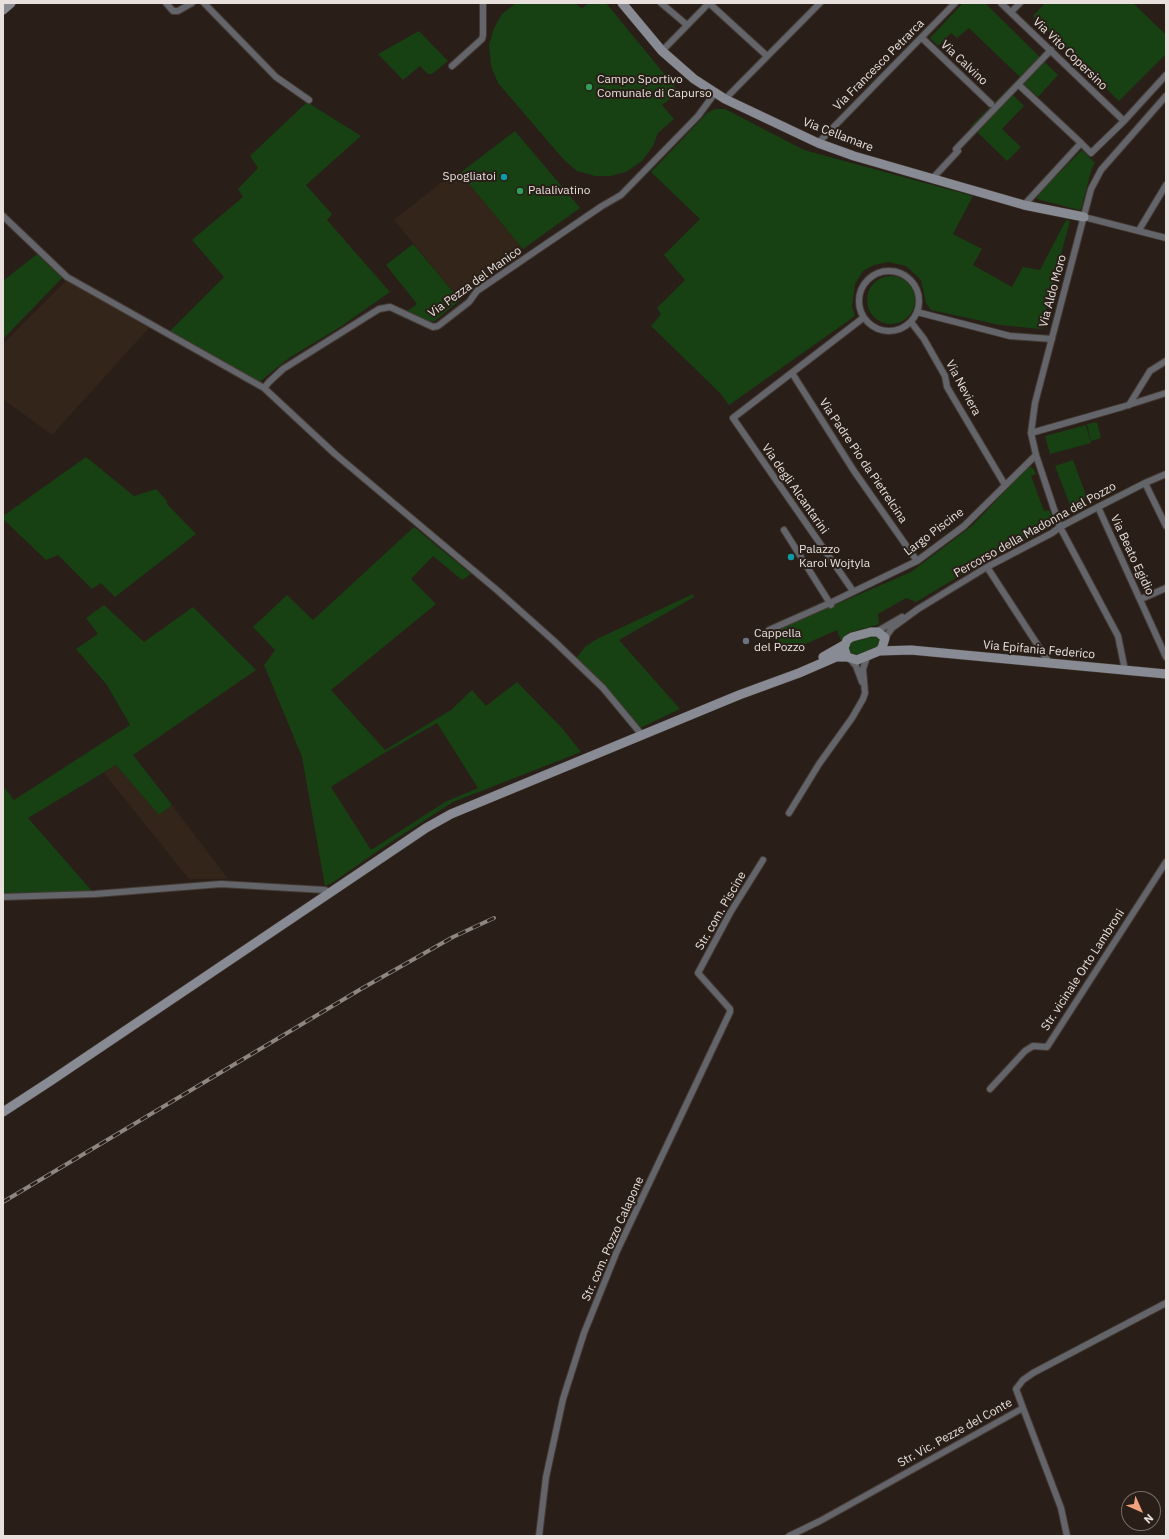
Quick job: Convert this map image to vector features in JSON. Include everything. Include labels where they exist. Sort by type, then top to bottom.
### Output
[{"type":"main road","points":[[3,10],[11,3]]},
{"type":"main road","name":"Via Cellamare","points":[[622,3],[662,51],[694,79],[725,99],[818,143],[854,156],[1024,205],[1084,217]]},
{"type":"main road","points":[[786,677],[844,645],[847,640],[852,637],[876,632]]},
{"type":"main road","name":"Via Epifania Federico","points":[[876,632],[881,634],[894,646],[911,650],[1166,674]]},
{"type":"main road","points":[[3,1112],[62,1074],[426,828],[451,814],[836,657],[856,660],[867,657],[882,648],[885,639]]},
{"type":"main road","points":[[844,645],[845,653],[849,658]]},
{"type":"main road","name":"Via Epifania Federico","points":[[879,651],[911,650]]},
{"type":"street","points":[[166,3],[173,11],[178,11],[192,3]]},
{"type":"street","points":[[204,3],[276,77],[309,100]]},
{"type":"street","points":[[452,66],[482,39],[483,3]]},
{"type":"street","points":[[662,3],[687,25]]},
{"type":"street","points":[[662,51],[709,3],[767,56]]},
{"type":"street","points":[[725,99],[820,3]]},
{"type":"street","name":"Via Francesco Petrarca","points":[[818,143],[955,3]]},
{"type":"street","name":"Via Vito Copersino","points":[[1001,3],[1124,121]]},
{"type":"street","points":[[1011,12],[1020,3]]},
{"type":"street","name":"Via Calvino","points":[[922,38],[991,104]]},
{"type":"street","points":[[932,179],[958,151],[956,149],[1051,50]]},
{"type":"street","points":[[1020,86],[1091,153],[1124,121],[1166,75]]},
{"type":"street","name":"Via Pezza del Manico","points":[[264,388],[283,369],[379,309],[390,307],[433,327],[438,326],[469,302],[477,291],[602,206],[622,195],[698,116],[715,93]]},
{"type":"street","name":"Via Aldo Moro","points":[[1125,670],[1118,636],[1055,515],[1036,455],[1031,433],[1035,403],[1091,189],[1102,170],[1166,96]]},
{"type":"street","points":[[1024,205],[1081,143]]},
{"type":"street","points":[[1139,230],[1166,185]]},
{"type":"street","points":[[3,216],[67,277],[264,388],[335,454],[498,591],[554,641],[602,688],[642,735]]},
{"type":"street","points":[[1084,217],[1166,238]]},
{"type":"street","points":[[886,270],[896,271],[905,275],[913,282],[918,291],[919,302],[917,312],[911,322],[904,328],[886,332],[873,327],[863,318],[859,308],[858,298],[861,288],[867,279],[876,273],[886,270]]},
{"type":"street","points":[[917,312],[1010,336],[1052,339]]},
{"type":"street","points":[[792,373],[863,318]]},
{"type":"street","name":"Via Neviera","points":[[911,322],[924,339],[942,370],[947,387],[1005,485]]},
{"type":"street","points":[[1129,405],[1150,371],[1166,361]]},
{"type":"street","name":"Via degli Alcantarini","points":[[792,373],[733,418],[853,591]]},
{"type":"street","name":"Via Padre Pio da Pietrelcina","points":[[792,373],[854,471],[917,561]]},
{"type":"street","points":[[1031,433],[1166,393]]},
{"type":"street","name":"Largo Piscine","points":[[769,630],[831,604],[853,591],[887,577],[917,561],[964,526],[1036,455]]},
{"type":"street","name":"Percorso della Madonna del Pozzo","points":[[918,609],[987,567],[1052,533],[1060,527],[1144,483],[1166,474]]},
{"type":"street","points":[[1144,483],[1166,526]]},
{"type":"street","name":"Via Beato Egidio","points":[[1098,507],[1166,657]]},
{"type":"street","points":[[784,530],[831,604]]},
{"type":"street","points":[[987,567],[1050,664]]},
{"type":"street","points":[[1141,599],[1166,588]]},
{"type":"street","points":[[876,632],[918,609]]},
{"type":"street","points":[[885,639],[892,628],[918,609]]},
{"type":"street","points":[[789,812],[811,776],[852,718],[863,699],[863,669],[867,657]]},
{"type":"street","points":[[849,658],[856,666],[863,684]]},
{"type":"street","name":"Str. com. Piscine","points":[[698,973],[730,914],[763,860]]},
{"type":"street","name":"Str. vicinale Orto Lambroni","points":[[990,1089],[1025,1051],[1033,1046],[1047,1047],[1166,862]]},
{"type":"street","points":[[3,897],[96,894],[221,884],[311,888],[331,892]]},
{"type":"street","name":"Str. com. Pozzo Calapone","points":[[539,1536],[546,1477],[563,1399],[584,1332],[617,1251],[730,1012],[730,1009],[698,973]]},
{"type":"street","name":"Str. Vic. Pezze del Conte","points":[[789,1536],[820,1521],[1024,1408],[1016,1389],[1023,1380],[1033,1373],[1166,1303]]},
{"type":"street","points":[[1024,1408],[1061,1508],[1067,1536]]},
{"type":"shaded area","points":[[460,173],[523,249],[457,296],[394,220],[448,177]]},
{"type":"shaded area","points":[[67,280],[149,328],[52,435],[3,399],[3,344]]},
{"type":"shaded area","points":[[116,765],[159,815],[172,805],[228,879],[189,879],[104,773]]},
{"type":"green space","name":"Campo Sportivo Comunale di Capurso","points":[[516,3],[574,3],[582,8],[589,3],[606,3],[679,92],[662,105],[674,119],[658,133],[653,146],[642,161],[626,172],[610,176],[595,176],[577,171],[564,160],[498,83],[491,66],[489,45],[494,28],[502,14]]},
{"type":"green space","points":[[963,3],[985,3],[1058,75],[1038,97],[1023,83],[1012,94],[1024,106],[1002,129],[1021,147],[1007,161],[971,126],[1020,77],[969,28],[957,38],[951,33],[938,46],[930,38]]},
{"type":"green space","points":[[1045,3],[1133,3],[1166,35],[1166,54],[1119,101],[1033,16]]},
{"type":"green space","points":[[419,31],[448,61],[432,74],[428,74],[420,66],[403,80],[378,54]]},
{"type":"green space","points":[[307,102],[361,136],[306,185],[332,214],[327,220],[390,292],[340,327],[289,358],[258,383],[169,332],[224,277],[192,240],[243,197],[238,189],[258,168],[250,156]]},
{"type":"green space","points":[[715,109],[725,109],[804,150],[973,196],[953,234],[982,249],[973,265],[1012,287],[1023,267],[1040,270],[1066,220],[1070,221],[1041,329],[1000,325],[931,310],[926,303],[921,280],[906,266],[889,262],[874,265],[863,271],[855,284],[852,307],[855,316],[729,405],[720,393],[651,326],[661,314],[657,308],[685,280],[664,255],[700,219],[651,172],[707,113]]},
{"type":"green space","name":"Palalivatino","points":[[515,131],[580,208],[523,249],[460,173]]},
{"type":"green space","points":[[1082,150],[1095,163],[1092,168],[1081,209],[1079,210],[1037,199],[1039,193]]},
{"type":"green space","points":[[413,244],[460,300],[435,321],[426,322],[406,312],[417,304],[386,265]]},
{"type":"green space","points":[[37,254],[62,278],[3,339],[3,281]]},
{"type":"green space","points":[[891,276],[900,278],[908,283],[913,291],[915,300],[913,309],[908,317],[900,322],[891,324],[882,322],[874,317],[869,309],[867,300],[869,291],[874,283],[882,278]]},
{"type":"green space","points":[[1097,422],[1101,438],[1091,441],[1087,424]]},
{"type":"green space","points":[[1086,425],[1091,443],[1050,454],[1045,436]]},
{"type":"green space","points":[[86,457],[134,496],[156,489],[167,501],[166,503],[196,534],[115,597],[101,583],[92,589],[58,555],[46,560],[3,519],[3,516]]},
{"type":"green space","points":[[1073,460],[1087,498],[1070,505],[1055,466]]},
{"type":"green space","points":[[1028,467],[1034,469],[1036,474],[1031,476],[1044,511],[1049,510],[1053,520],[1050,528],[986,560],[916,602],[906,598],[878,614],[879,624],[851,632],[841,641],[837,630],[787,652],[772,632],[911,572],[973,525]]},
{"type":"green space","points":[[414,527],[471,574],[462,580],[433,556],[411,579],[436,604],[331,690],[385,750],[451,710],[472,690],[486,706],[517,682],[561,727],[581,752],[453,802],[385,846],[332,883],[325,886],[302,757],[264,665],[275,650],[253,627],[287,595],[313,620]],"holes":[[[437,723],[478,788],[445,802],[371,850],[331,787],[381,755]]]},
{"type":"green space","points":[[693,594],[694,597],[619,640],[680,709],[638,729],[575,659],[586,646],[599,638]]},
{"type":"green space","points":[[104,605],[144,642],[193,607],[256,670],[133,755],[172,805],[159,815],[116,765],[28,818],[92,891],[3,893],[3,786],[14,800],[130,725],[107,685],[76,649],[98,634],[86,618]]},
{"type":"green space","points":[[875,636],[881,640],[879,647],[855,657],[850,655],[847,646],[852,641]]},
{"type":"railway","points":[[3,1202],[361,989],[453,937],[494,918]]},
{"type":"place","name":"Campo Sportivo Comunale di Capurso","points":[[589,87]]},
{"type":"place","name":"Spogliatoi","points":[[504,177]]},
{"type":"place","name":"Palalivatino","points":[[520,191]]},
{"type":"place","name":"Palazzo Karol Wojtyla","points":[[791,557]]},
{"type":"place","name":"Cappella del Pozzo","points":[[746,641]]}]
